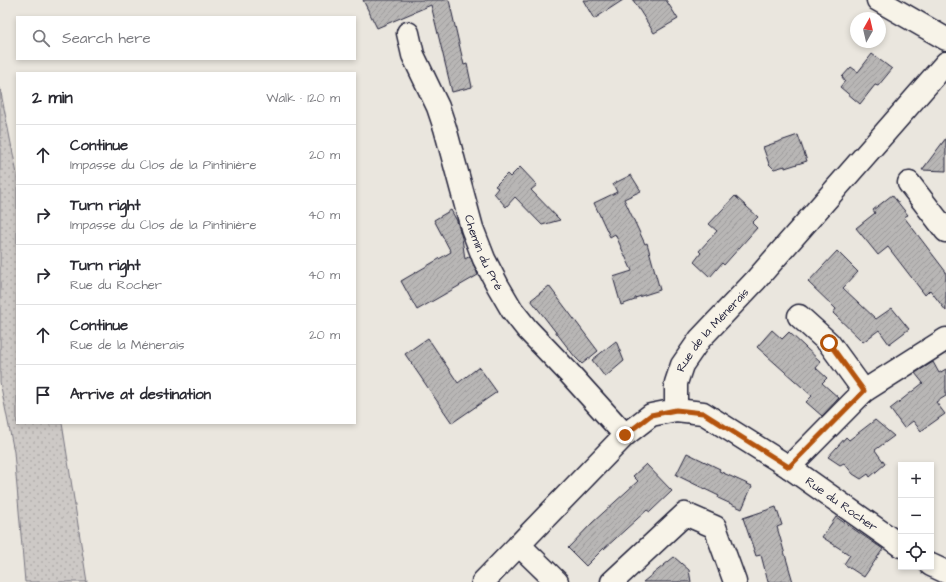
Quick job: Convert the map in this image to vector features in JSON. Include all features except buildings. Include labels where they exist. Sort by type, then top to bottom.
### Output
[{"type":"street","points":[[878,0],[946,39]]},
{"type":"street","name":"Chemin du Pré","points":[[408,33],[413,56],[438,107],[445,128],[472,228],[484,259],[498,286],[512,310],[527,329],[625,435]]},
{"type":"street","name":"Rue de la Ménerais","points":[[676,410],[676,383],[682,365],[700,338],[755,281],[946,63]]},
{"type":"street","points":[[909,183],[946,231]]},
{"type":"street","points":[[799,316],[829,343],[864,391]]},
{"type":"street","points":[[789,467],[864,391],[946,339]]},
{"type":"street","points":[[483,582],[625,435],[651,415],[676,410]]},
{"type":"street","name":"Rue du Rocher","points":[[676,410],[703,413],[789,467],[898,544]]},
{"type":"street","points":[[612,582],[686,514],[715,527],[735,582]]},
{"type":"street","points":[[519,545],[557,582]]},
{"type":"street","points":[[934,566],[946,572]]},
{"type":"shaded area","points":[[0,88],[16,169],[16,424],[62,424],[87,582],[25,582],[14,452],[0,382]]},
{"type":"route","points":[[625,435],[651,415],[676,410],[703,413],[789,467],[864,391],[829,343]]}]
